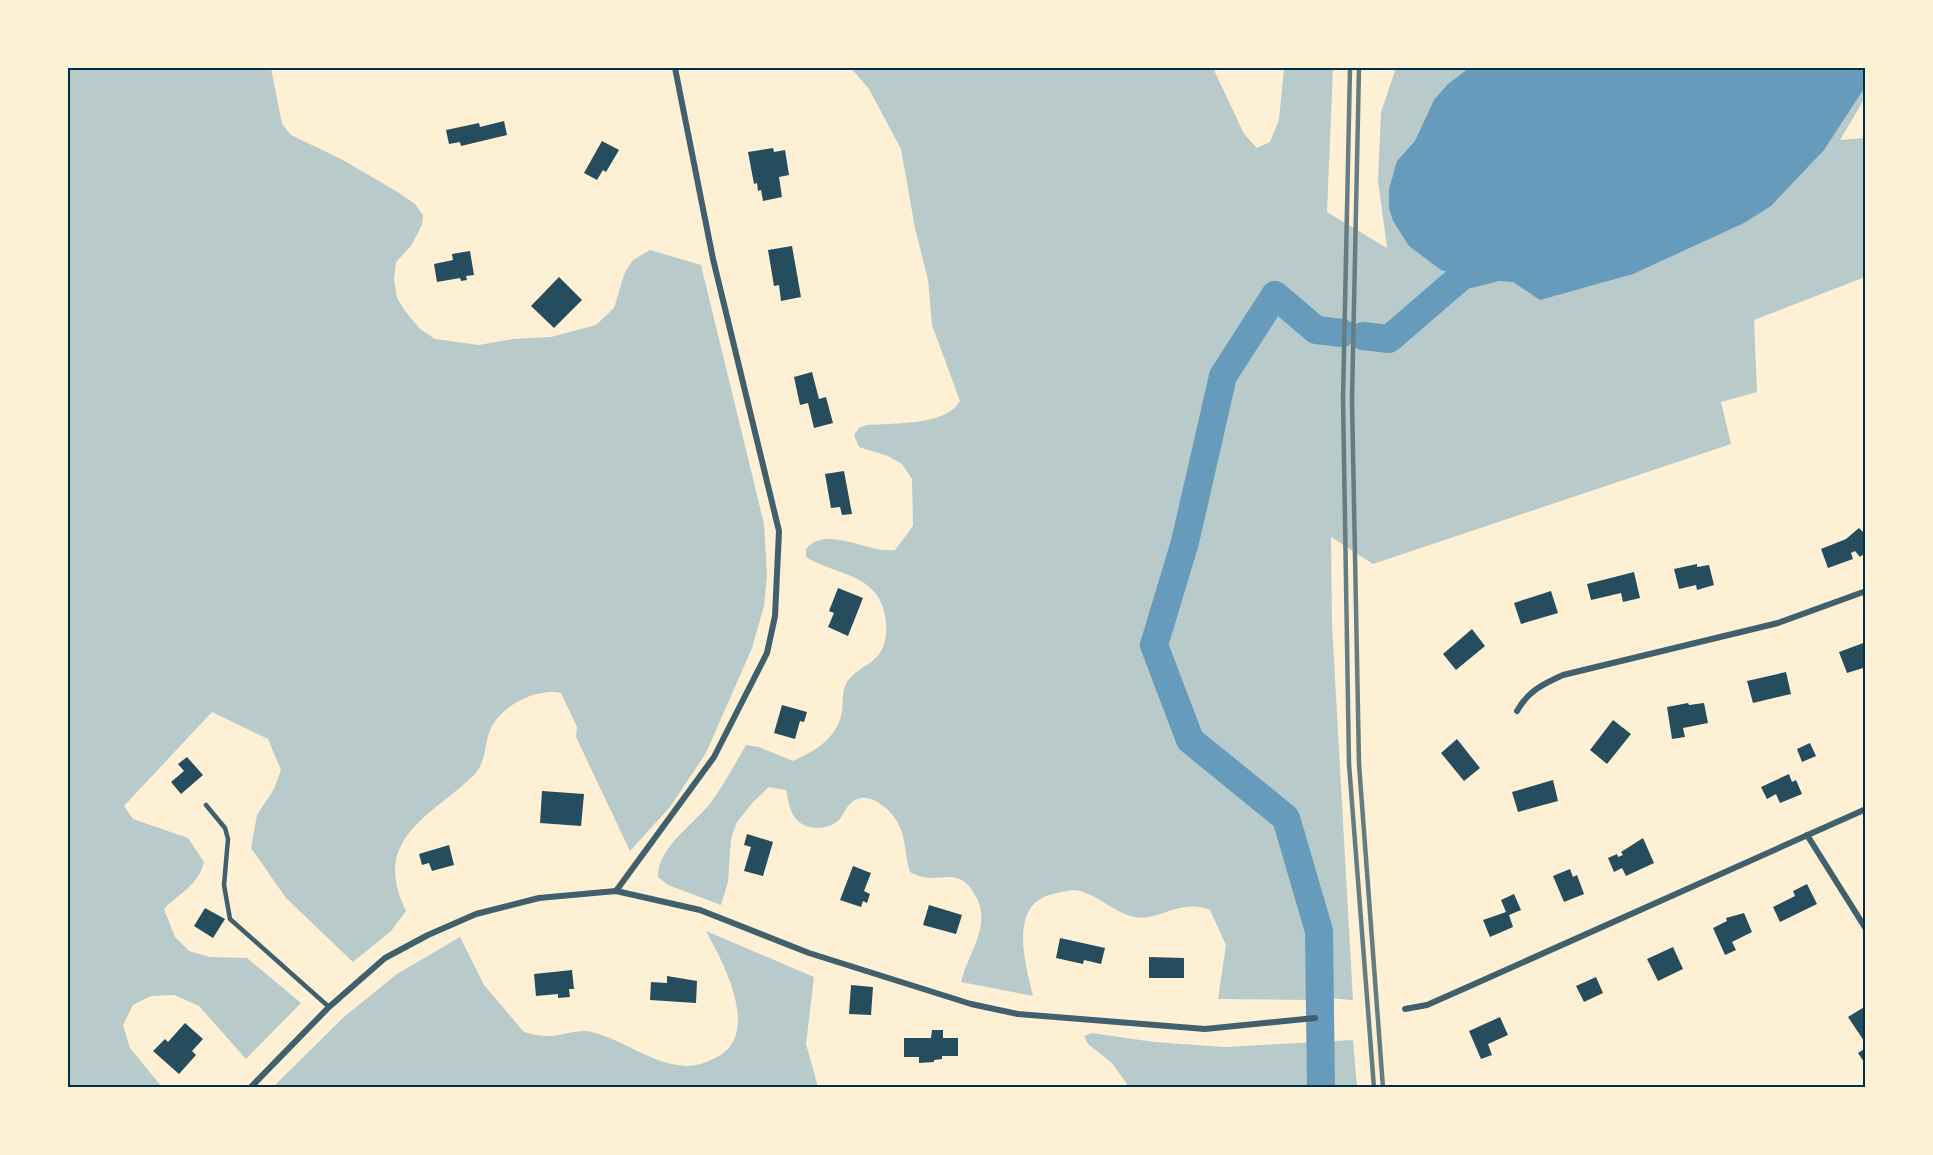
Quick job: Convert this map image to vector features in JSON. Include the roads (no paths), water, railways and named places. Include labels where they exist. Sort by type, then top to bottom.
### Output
[{"type":"street","points":[[616,891],[714,757],[767,653],[775,616],[779,531],[713,259],[675,68]]},
{"type":"street","points":[[1517,711],[1525,697],[1563,675],[1778,623],[1866,591]]},
{"type":"street","points":[[1406,1009],[1427,1005],[1866,809]]},
{"type":"street","points":[[1807,835],[1866,928]]},
{"type":"street","points":[[250,1088],[329,1006],[385,958],[428,935],[476,914],[539,898],[616,891],[700,910],[808,953],[971,1004],[1018,1014],[1205,1029],[1315,1018]]},
{"type":"lane","points":[[206,805],[225,828],[228,839],[224,885],[230,919],[329,1006]]},
{"type":"water","points":[[1469,68],[1865,68],[1865,87],[1824,150],[1771,206],[1744,223],[1633,274],[1540,300],[1513,282],[1473,279],[1441,270],[1409,246],[1393,221],[1389,208],[1389,189],[1397,161],[1415,141],[1434,100],[1448,84]]},
{"type":"waterway","points":[[1363,336],[1389,339],[1462,276],[1498,267]]},
{"type":"waterway","points":[[1321,1088],[1319,931],[1286,818],[1190,740],[1154,645],[1185,542],[1223,376],[1275,295],[1316,330],[1342,333]]},
{"type":"railway","points":[[1350,68],[1343,399],[1349,764],[1374,1088]]},
{"type":"railway","points":[[1359,68],[1352,399],[1359,764],[1383,1088]]}]
